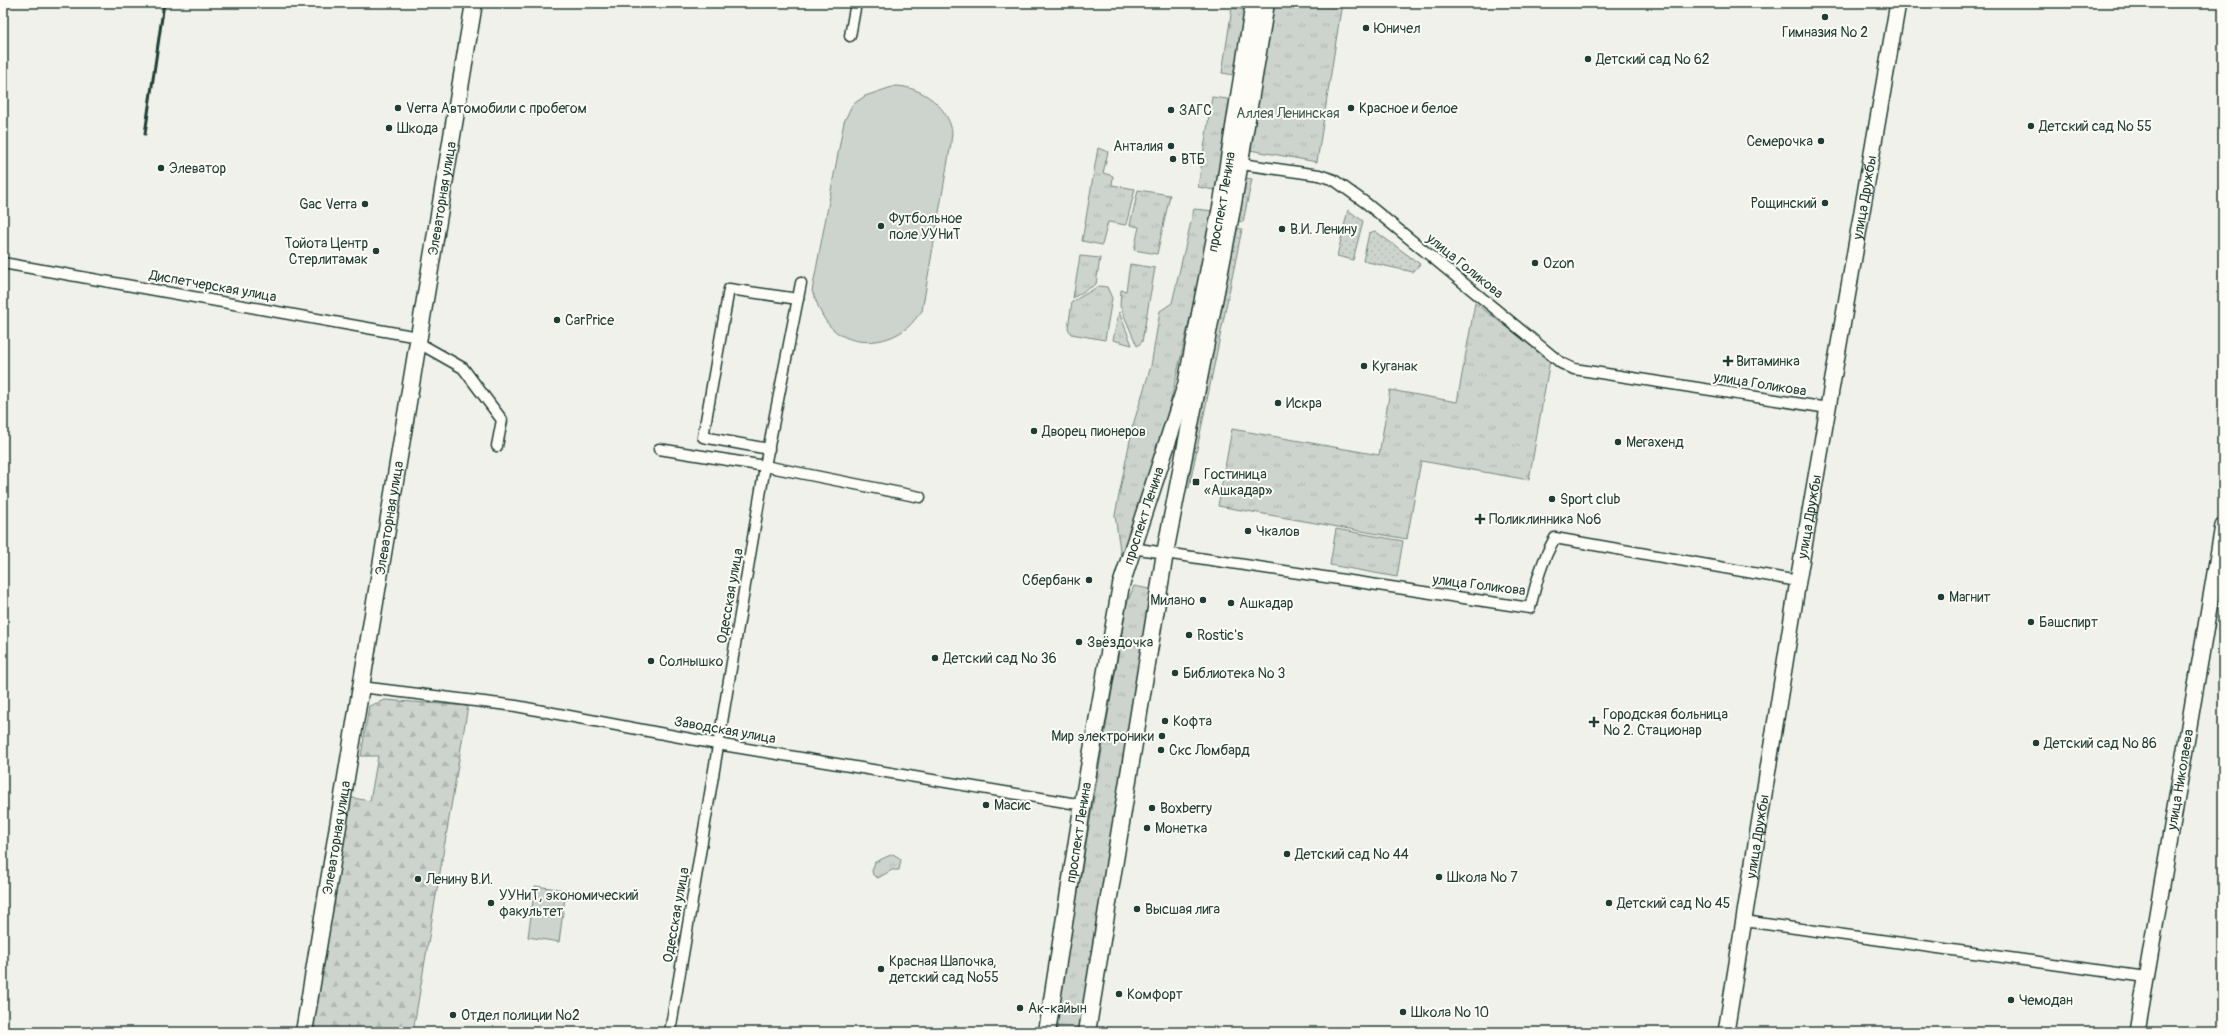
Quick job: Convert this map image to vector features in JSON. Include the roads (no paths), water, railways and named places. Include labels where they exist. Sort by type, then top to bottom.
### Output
[{"type":"main road","name":"Элеваторная улица","points":[[304,1032],[474,3]]},
{"type":"main road","name":"проспект Ленина","points":[[1087,1032],[1165,553],[1234,163],[1254,3]]},
{"type":"main road","name":"проспект Ленина","points":[[1047,1032],[1083,805],[1120,591],[1132,548],[1186,385],[1234,163],[1266,3]]},
{"type":"main road","name":"улица Дружбы","points":[[1726,1032],[1798,581],[1898,3]]},
{"type":"main road","name":"улица Николаева","points":[[2137,1032],[2223,526]]},
{"type":"street","points":[[850,36],[856,3]]},
{"type":"street","name":"улица Голикова","points":[[1234,163],[1319,175],[1334,180],[1366,203],[1561,363],[1574,370],[1828,408]]},
{"type":"street","name":"Диспетчерская улица","points":[[3,263],[418,339]]},
{"type":"street","name":"Одесская улица","points":[[670,1032],[701,856],[717,744],[748,578],[765,466],[801,283]]},
{"type":"street","points":[[769,449],[703,437],[729,289],[798,299]]},
{"type":"street","points":[[418,339],[463,368],[502,420],[497,446]]},
{"type":"street","points":[[659,449],[765,466],[920,497]]},
{"type":"street","name":"улица Голикова","points":[[1132,548],[1530,608],[1538,574],[1545,554],[1555,538],[1798,581]]},
{"type":"street","name":"Заводская улица","points":[[360,687],[522,707],[717,744],[1083,805]]},
{"type":"street","points":[[1744,921],[2146,977]]},
{"type":"railway","points":[[145,134],[164,3]]},
{"type":"place","name":"Гимназия № 2","points":[[1825,17]]},
{"type":"place","name":"Юничел","points":[[1366,28]]},
{"type":"place","name":"Детский сад № 62","points":[[1588,59]]},
{"type":"place","name":"Verra Автомобили с пробегом","points":[[398,108]]},
{"type":"place","name":"Красное и белое","points":[[1351,108]]},
{"type":"place","name":"ЗАГС","points":[[1171,110]]},
{"type":"place","name":"Детский сад № 55","points":[[2031,126]]},
{"type":"place","name":"Шкода","points":[[389,128]]},
{"type":"place","name":"Семерочка","points":[[1821,141]]},
{"type":"place","name":"Анталия","points":[[1171,146]]},
{"type":"place","name":"ВТБ","points":[[1173,159]]},
{"type":"place","name":"Элеватор","points":[[161,168]]},
{"type":"place","name":"Рощинский","points":[[1825,203]]},
{"type":"place","name":"Gac Verra","points":[[365,204]]},
{"type":"place","name":"Футбольное поле УУНиТ","points":[[881,226]]},
{"type":"place","name":"В.И. Ленину","points":[[1282,229]]},
{"type":"place","name":"Тойота Центр Стерлитамак","points":[[376,251]]},
{"type":"place","name":"Ozon","points":[[1535,263]]},
{"type":"place","name":"CarPrice","points":[[557,320]]},
{"type":"place","name":"Витаминка","points":[[1728,361]]},
{"type":"place","name":"Куганак","points":[[1364,366]]},
{"type":"place","name":"Искра","points":[[1278,403]]},
{"type":"place","name":"Дворец пионеров","points":[[1034,431]]},
{"type":"place","name":"Мегахенд","points":[[1618,442]]},
{"type":"place","name":"Гостиница «Ашкадар»","points":[[1196,482]]},
{"type":"place","name":"Sport club","points":[[1552,499]]},
{"type":"place","name":"Поликлинника №6","points":[[1480,519]]},
{"type":"place","name":"Чкалов","points":[[1248,531]]},
{"type":"place","name":"Сбербанк","points":[[1089,580]]},
{"type":"place","name":"Магнит","points":[[1941,597]]},
{"type":"place","name":"Милано","points":[[1203,600]]},
{"type":"place","name":"Ашкадар","points":[[1231,603]]},
{"type":"place","name":"Башспирт","points":[[2031,622]]},
{"type":"place","name":"Rostic's","points":[[1189,635]]},
{"type":"place","name":"Звёздочка","points":[[1079,642]]},
{"type":"place","name":"Детский сад № 36","points":[[935,658]]},
{"type":"place","name":"Солнышко","points":[[651,661]]},
{"type":"place","name":"Библиотека № 3","points":[[1175,673]]},
{"type":"place","name":"Кофта","points":[[1165,721]]},
{"type":"place","name":"Городская больница № 2. Стационар","points":[[1594,722]]},
{"type":"place","name":"Мир электроники","points":[[1162,736]]},
{"type":"place","name":"Детский сад № 86","points":[[2036,743]]},
{"type":"place","name":"Скс Ломбард","points":[[1161,750]]},
{"type":"place","name":"Масис","points":[[986,805]]},
{"type":"place","name":"Boxberry","points":[[1152,808]]},
{"type":"place","name":"Монетка","points":[[1147,828]]},
{"type":"place","name":"Детский сад № 44","points":[[1287,854]]},
{"type":"place","name":"Школа № 7","points":[[1439,877]]},
{"type":"place","name":"Ленину В.И.","points":[[418,879]]},
{"type":"place","name":"УУНиТ, экономический факультет","points":[[491,903]]},
{"type":"place","name":"Детский сад № 45","points":[[1609,903]]},
{"type":"place","name":"Высшая лига","points":[[1137,909]]},
{"type":"place","name":"Красная Шапочка, детский сад №55","points":[[881,969]]},
{"type":"place","name":"Комфорт","points":[[1119,994]]},
{"type":"place","name":"Чемодан","points":[[2011,1000]]},
{"type":"place","name":"Ак-кайын","points":[[1020,1008]]},
{"type":"place","name":"Школа № 10","points":[[1403,1012]]},
{"type":"place","name":"Отдел полиции №2","points":[[453,1015]]},
{"type":"park label","name":"Аллея Ленинская","points":[[1288,113]]}]
